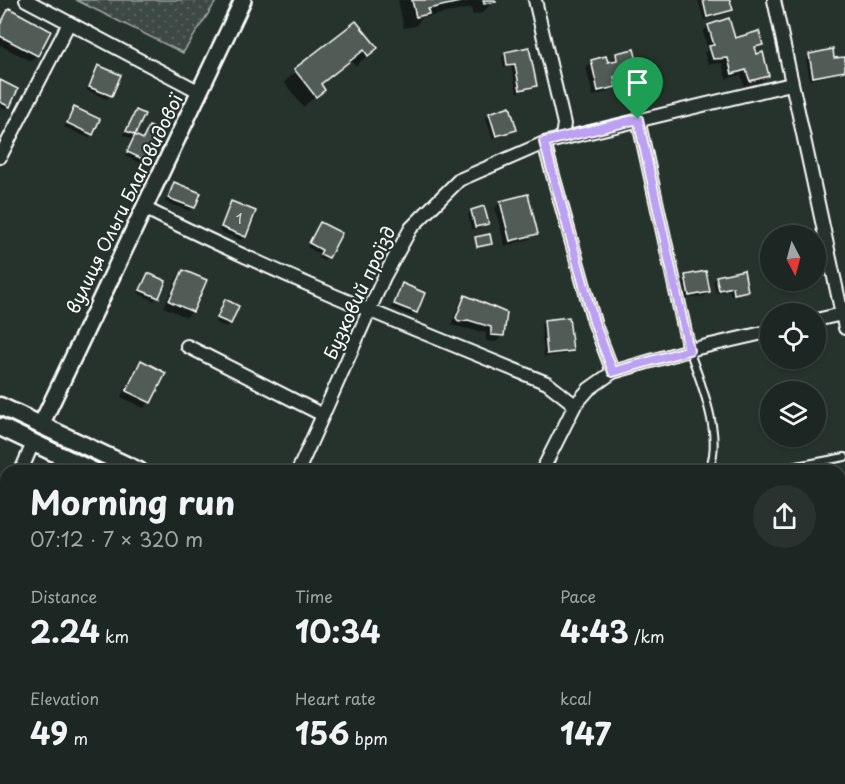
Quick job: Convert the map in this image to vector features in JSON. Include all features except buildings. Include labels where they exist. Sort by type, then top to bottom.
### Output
[{"type":"main road","points":[[0,406],[126,465]]},
{"type":"main road","points":[[0,427],[80,465]]},
{"type":"street","points":[[26,0],[200,92]]},
{"type":"street","name":"вулиця Ольги Благовидової","points":[[41,425],[243,0]]},
{"type":"street","points":[[535,0],[564,124],[562,137]]},
{"type":"street","points":[[774,0],[845,328]]},
{"type":"street","points":[[0,157],[69,23]]},
{"type":"street","name":"Бузковий проїзд","points":[[301,465],[369,312],[411,228],[459,180],[544,142],[791,84]]},
{"type":"street","points":[[638,119],[689,350]]},
{"type":"street","points":[[544,142],[594,322],[613,372]]},
{"type":"street","points":[[144,208],[227,250],[369,312],[547,383],[575,405]]},
{"type":"street","points":[[826,318],[842,314]]},
{"type":"street","points":[[545,465],[575,405],[589,389],[613,372],[689,350],[760,334]]},
{"type":"street","points":[[187,346],[323,415]]},
{"type":"street","points":[[24,465],[33,443]]},
{"type":"lane","points":[[689,350],[713,431],[714,461],[711,465]]},
{"type":"lane","points":[[802,465],[845,457]]},
{"type":"shaded area","points":[[76,0],[217,0],[183,53]]},
{"type":"route","points":[[638,119],[689,350],[613,372],[594,322],[544,142],[638,119]]}]
